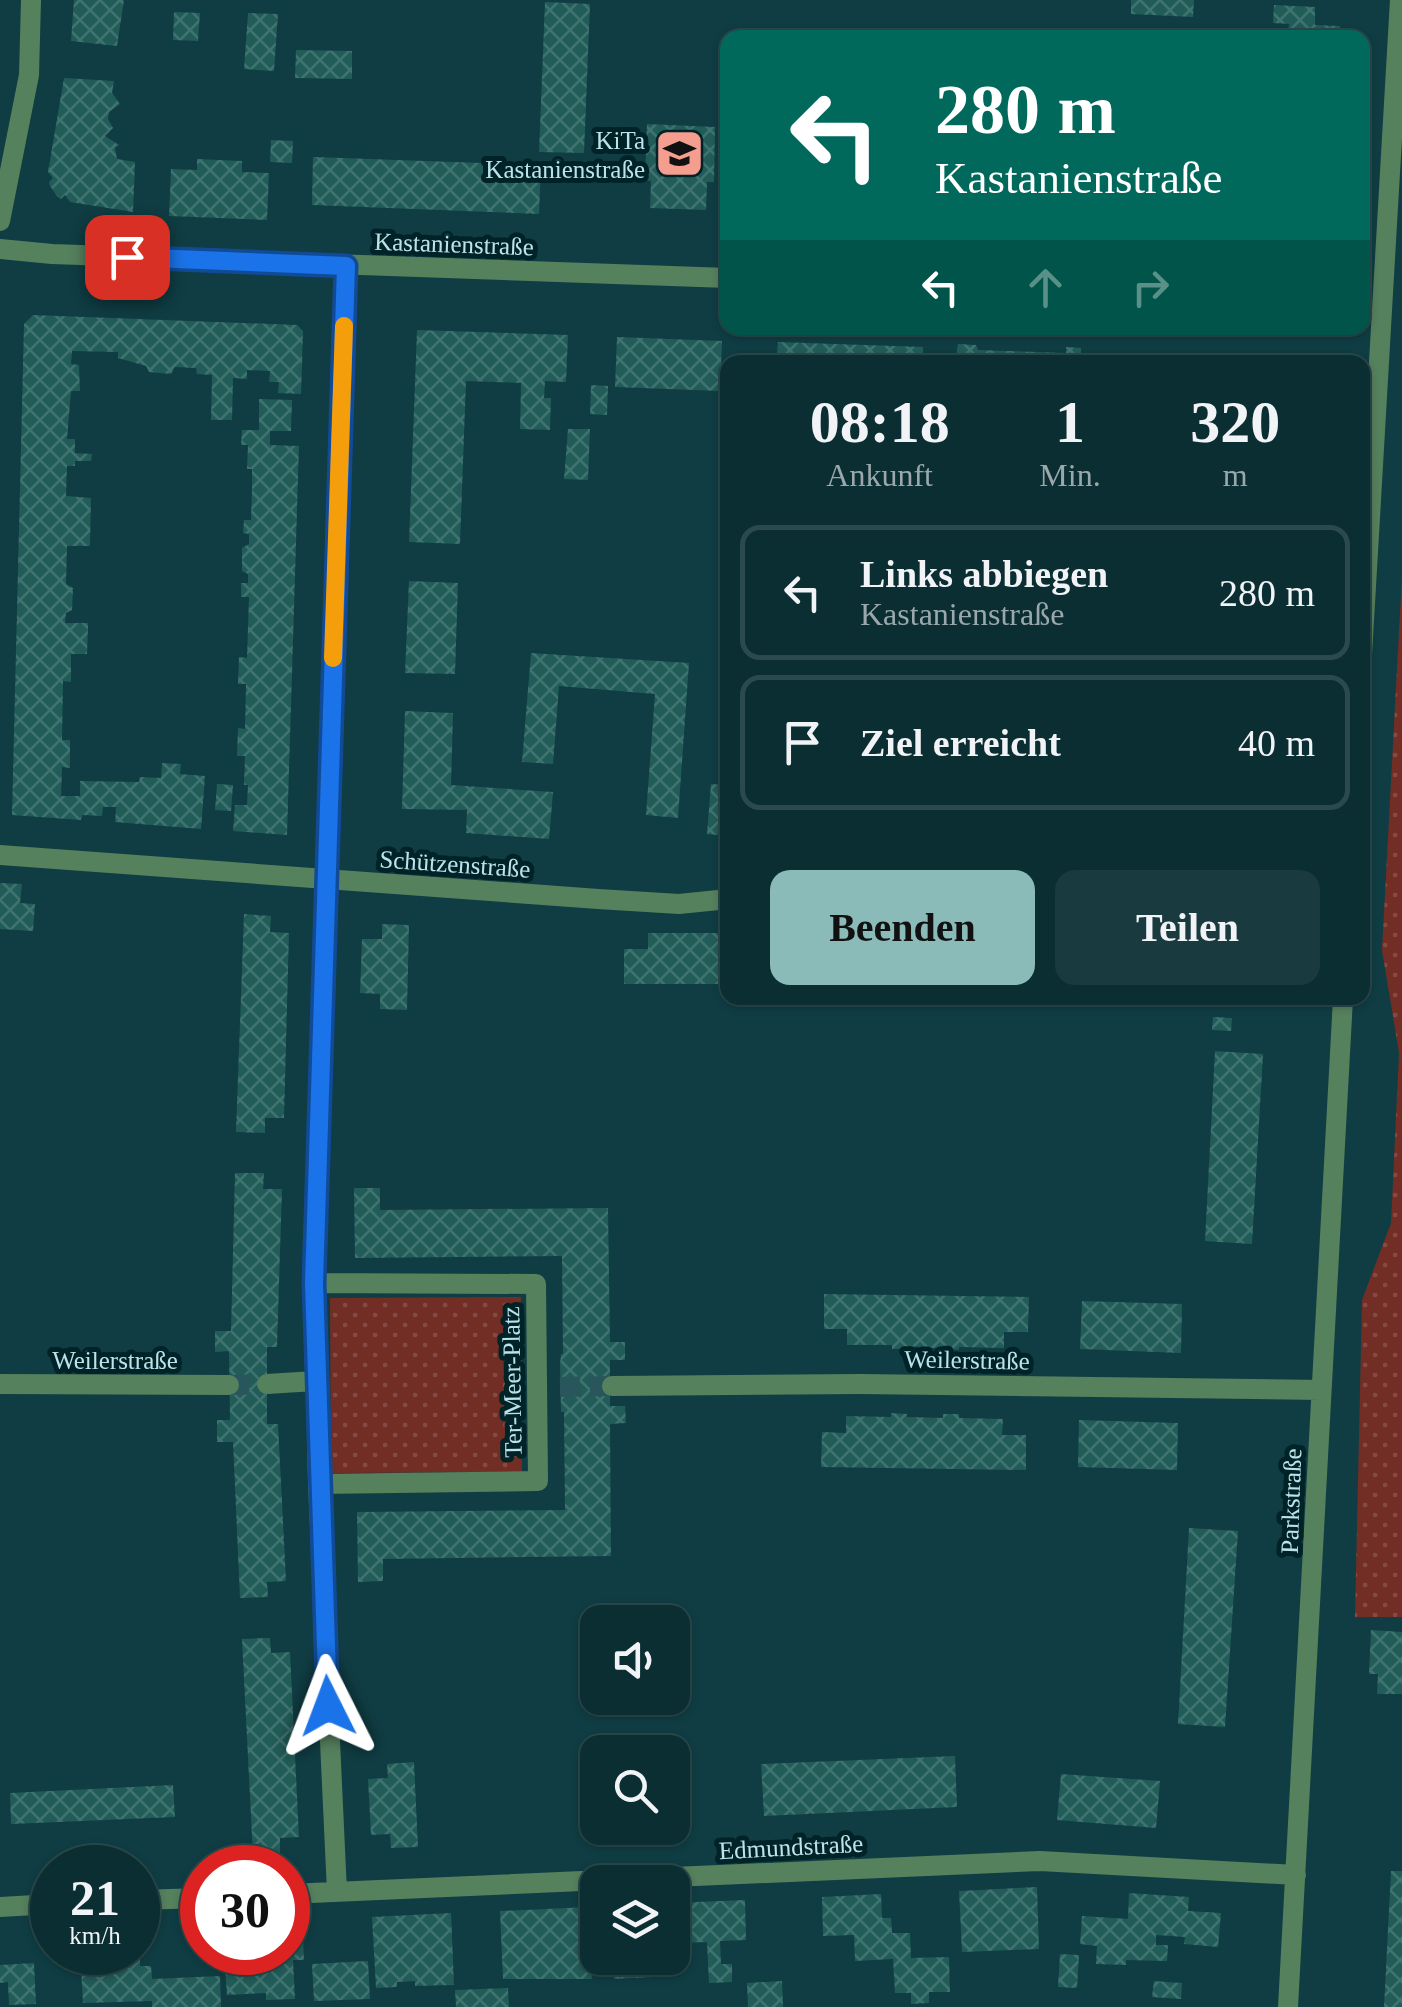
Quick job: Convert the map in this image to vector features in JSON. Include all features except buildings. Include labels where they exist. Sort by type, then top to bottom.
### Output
[{"type":"street","points":[[0,221],[29,75],[31,0]]},
{"type":"street","points":[[1370,373],[1372,302],[1400,0]]},
{"type":"street","name":"Kastanienstraße","points":[[0,248],[52,254],[720,278]]},
{"type":"street","points":[[337,1892],[318,1484],[314,1283],[346,266]]},
{"type":"street","name":"Schützenstraße","points":[[0,855],[679,904],[720,900]]},
{"type":"street","name":"Parkstraße","points":[[1288,2007],[1343,1005]]},
{"type":"street","name":"Ter-Meer-Platz","points":[[314,1283],[536,1284],[538,1481],[318,1484]]},
{"type":"street","points":[[267,1384],[315,1381]]},
{"type":"street","name":"Weilerstraße","points":[[0,1384],[229,1385]]},
{"type":"street","name":"Weilerstraße","points":[[612,1386],[860,1384],[1321,1390]]},
{"type":"street","points":[[538,1388],[560,1387]]},
{"type":"street","name":"Edmundstraße","points":[[310,1893],[1040,1861],[1296,1875]]},
{"type":"street","points":[[0,1906],[30,1905]]},
{"type":"shaded area","points":[[1402,575],[1402,1617],[1355,1617],[1362,1300],[1391,1223],[1399,1053],[1382,950]]},
{"type":"shaded area","points":[[521,1297],[522,1472],[331,1473],[330,1298]]},
{"type":"tunnel","points":[[229,1385],[267,1384]]},
{"type":"tunnel","points":[[560,1387],[612,1386]]},
{"type":"slow traffic","points":[[333,658],[344,326]]},
{"type":"place","name":"KiTa Kastanienstraße","points":[[680,154]]},
{"type":"route","points":[[127,257],[346,266],[314,1283],[328,1706]]}]
